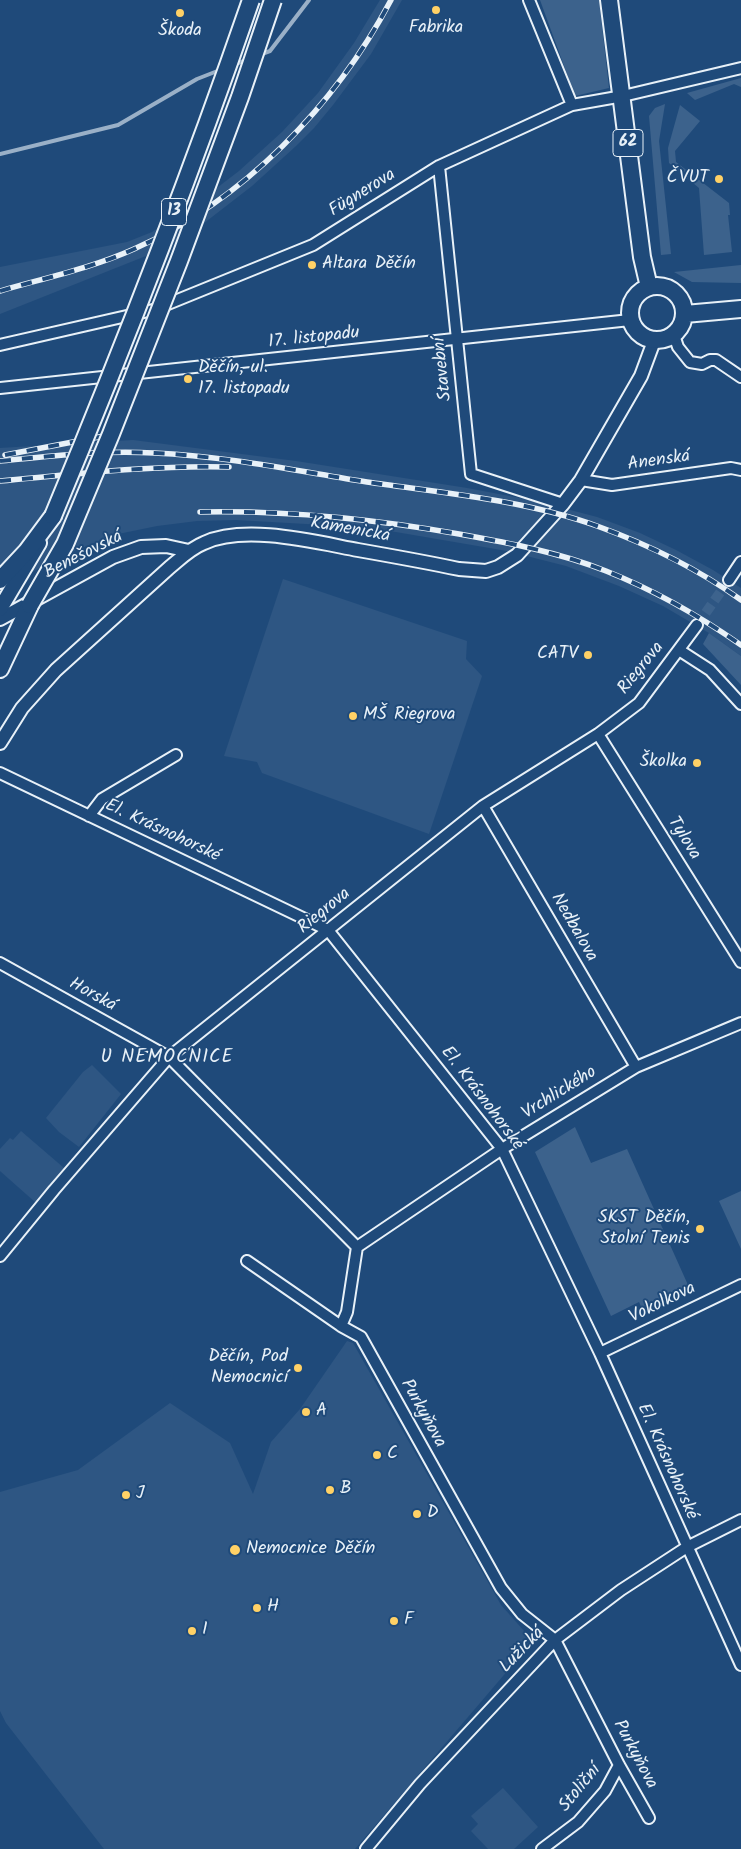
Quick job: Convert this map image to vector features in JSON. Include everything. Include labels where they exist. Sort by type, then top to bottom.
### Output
[{"type":"main road","name":"13","points":[[0,580],[27,551],[53,516],[92,423],[157,256],[251,0]]},
{"type":"main road","name":"13","points":[[0,670],[30,605],[65,544],[112,434],[176,270],[273,0]]},
{"type":"main road","name":"62","points":[[609,0],[615,57],[623,96],[642,257],[648,287]]},
{"type":"main road","points":[[662,286],[674,291],[682,301],[685,314],[682,326],[674,335],[664,340],[654,341],[643,337],[635,330],[630,320],[630,306],[637,294],[648,287],[662,286]]},
{"type":"main road","points":[[685,314],[741,309]]},
{"type":"main road","points":[[0,610],[21,576],[53,516]]},
{"type":"main road","points":[[0,649],[30,605]]},
{"type":"street","points":[[530,0],[572,105]]},
{"type":"street","name":"Fügnerova","points":[[0,345],[153,310],[304,249],[439,166],[572,105],[623,96],[741,68]]},
{"type":"street","name":"Stavební","points":[[439,166],[471,474],[563,504]]},
{"type":"street","name":"17. listopadu","points":[[0,388],[630,320]]},
{"type":"street","points":[[674,335],[678,347],[690,362],[702,364],[710,360],[716,360],[741,376]]},
{"type":"street","name":"Kamenická","points":[[0,742],[22,708],[56,670],[189,551],[205,542],[222,537],[250,535],[282,536],[459,569],[486,571],[516,555],[563,504],[581,480],[641,376],[654,341]]},
{"type":"street","name":"Anenská","points":[[581,480],[612,485],[731,468],[741,470]]},
{"type":"street","name":"Benešovská","points":[[0,619],[113,557],[141,547],[166,546],[189,551]]},
{"type":"street","points":[[729,580],[741,562]]},
{"type":"street","name":"Riegrova","points":[[0,1256],[54,1190],[169,1057],[483,806],[598,734],[639,703],[697,625]]},
{"type":"street","points":[[679,650],[710,670],[741,704]]},
{"type":"street","name":"Tylova","points":[[598,734],[741,962]]},
{"type":"street","points":[[89,816],[102,799],[176,755]]},
{"type":"street","name":"El. Krásnohorské","points":[[0,773],[328,930],[502,1149],[600,1353],[741,1666]]},
{"type":"street","name":"Nedbalova","points":[[483,806],[636,1067]]},
{"type":"street","name":"Horská","points":[[0,963],[169,1057]]},
{"type":"street","name":"Vrchlického","points":[[356,1247],[502,1149],[636,1067],[741,1023]]},
{"type":"street","points":[[169,1057],[356,1247],[347,1312],[341,1326],[247,1261]]},
{"type":"street","name":"Vokolkova","points":[[600,1353],[741,1285]]},
{"type":"street","name":"Purkyňova","points":[[341,1326],[360,1337],[501,1588],[522,1614],[555,1640],[619,1765],[649,1818]]},
{"type":"street","name":"Lužická","points":[[366,1849],[420,1784],[555,1640],[621,1590],[687,1547],[741,1520]]},
{"type":"street","name":"Stoliční","points":[[542,1849],[578,1822],[604,1792],[619,1765]]},
{"type":"shaded area","points":[[380,0],[402,0],[371,54],[314,128],[252,186],[199,227],[161,250],[0,314],[0,267],[127,242],[152,232],[188,210],[239,171],[282,132],[318,93],[354,43]]},
{"type":"shaded area","points":[[540,0],[599,0],[609,88],[575,96]]},
{"type":"shaded area","points":[[741,78],[741,87],[734,84],[695,100],[687,93]]},
{"type":"shaded area","points":[[665,104],[659,141],[671,254],[661,255],[649,116],[655,108]]},
{"type":"shaded area","points":[[680,105],[700,121],[675,151],[676,162],[729,203],[730,215],[728,215],[732,252],[704,255],[699,188],[669,163],[668,148]]},
{"type":"shaded area","points":[[741,265],[741,283],[692,282],[674,272]]},
{"type":"shaded area","points":[[133,440],[296,461],[467,488],[536,501],[597,517],[640,533],[676,550],[741,588],[741,656],[709,633],[663,606],[619,586],[566,566],[507,551],[396,532],[342,526],[236,520],[197,521],[157,526],[118,534],[66,554],[0,589],[0,448]]},
{"type":"shaded area","name":"MŠ Riegrova","points":[[283,579],[467,641],[466,659],[482,676],[429,834],[262,773],[257,762],[224,756]]},
{"type":"shaded area","points":[[709,633],[741,656],[741,685],[703,644]]},
{"type":"shaded area","points":[[92,1065],[121,1094],[79,1147],[59,1132],[46,1118],[83,1072]]},
{"type":"shaded area","points":[[575,1127],[591,1163],[627,1149],[688,1285],[654,1302],[658,1309],[645,1315],[639,1302],[611,1316],[535,1152]]},
{"type":"shaded area","points":[[21,1131],[64,1168],[35,1202],[0,1171],[0,1149],[10,1138],[13,1140]]},
{"type":"shaded area","points":[[741,1191],[741,1249],[719,1201]]},
{"type":"shaded area","name":"Nemocnice Děčín","points":[[347,1341],[353,1343],[501,1605],[533,1641],[355,1849],[104,1849],[6,1723],[0,1711],[0,1492],[78,1470],[170,1403],[230,1443],[253,1494],[271,1442],[300,1409]]},
{"type":"shaded area","points":[[503,1788],[538,1827],[514,1849],[488,1849],[471,1831],[478,1824],[471,1816]]},
{"type":"waterway","points":[[259,55],[270,51],[309,0]]},
{"type":"waterway","points":[[234,65],[248,59]]},
{"type":"waterway","points":[[0,154],[118,125],[197,79],[220,70]]},
{"type":"tunnel","points":[[697,625],[729,580]]},
{"type":"railway","points":[[0,291],[118,256],[174,229],[213,204],[249,177],[283,146],[314,112],[343,77],[391,0]]},
{"type":"railway","points":[[5,455],[104,436]]},
{"type":"railway","points":[[0,461],[57,455],[135,452],[207,457],[513,504],[570,517],[635,541],[690,568],[741,600]]},
{"type":"railway","points":[[0,481],[143,469],[229,467]]},
{"type":"railway","points":[[200,512],[266,512],[395,524],[496,541],[570,558],[641,586],[709,623],[741,645]]},
{"type":"place","name":"Fabrika","points":[[436,10]]},
{"type":"place","name":"Škoda","points":[[180,13]]},
{"type":"place","name":"ČVUT","points":[[719,179]]},
{"type":"place","name":"Altara Děčín","points":[[312,265]]},
{"type":"place","name":"Děčín, ul. 17. listopadu","points":[[188,379]]},
{"type":"place","name":"CATV","points":[[588,655]]},
{"type":"place","name":"MŠ Riegrova","points":[[353,716]]},
{"type":"place","name":"Školka","points":[[697,763]]},
{"type":"place","name":"SKST Děčín, Stolní Tenis","points":[[700,1229]]},
{"type":"place","name":"Děčín, Pod Nemocnicí","points":[[298,1368]]},
{"type":"place","name":"A","points":[[306,1412]]},
{"type":"place","name":"C","points":[[377,1455]]},
{"type":"place","name":"B","points":[[330,1490]]},
{"type":"place","name":"J","points":[[126,1495]]},
{"type":"place","name":"D","points":[[417,1514]]},
{"type":"place","name":"Nemocnice Děčín","points":[[235,1550]]},
{"type":"place","name":"H","points":[[257,1608]]},
{"type":"place","name":"F","points":[[394,1621]]},
{"type":"place","name":"I","points":[[192,1631]]},
{"type":"district","name":"U NEMOCNICE","points":[[167,1059]]}]
